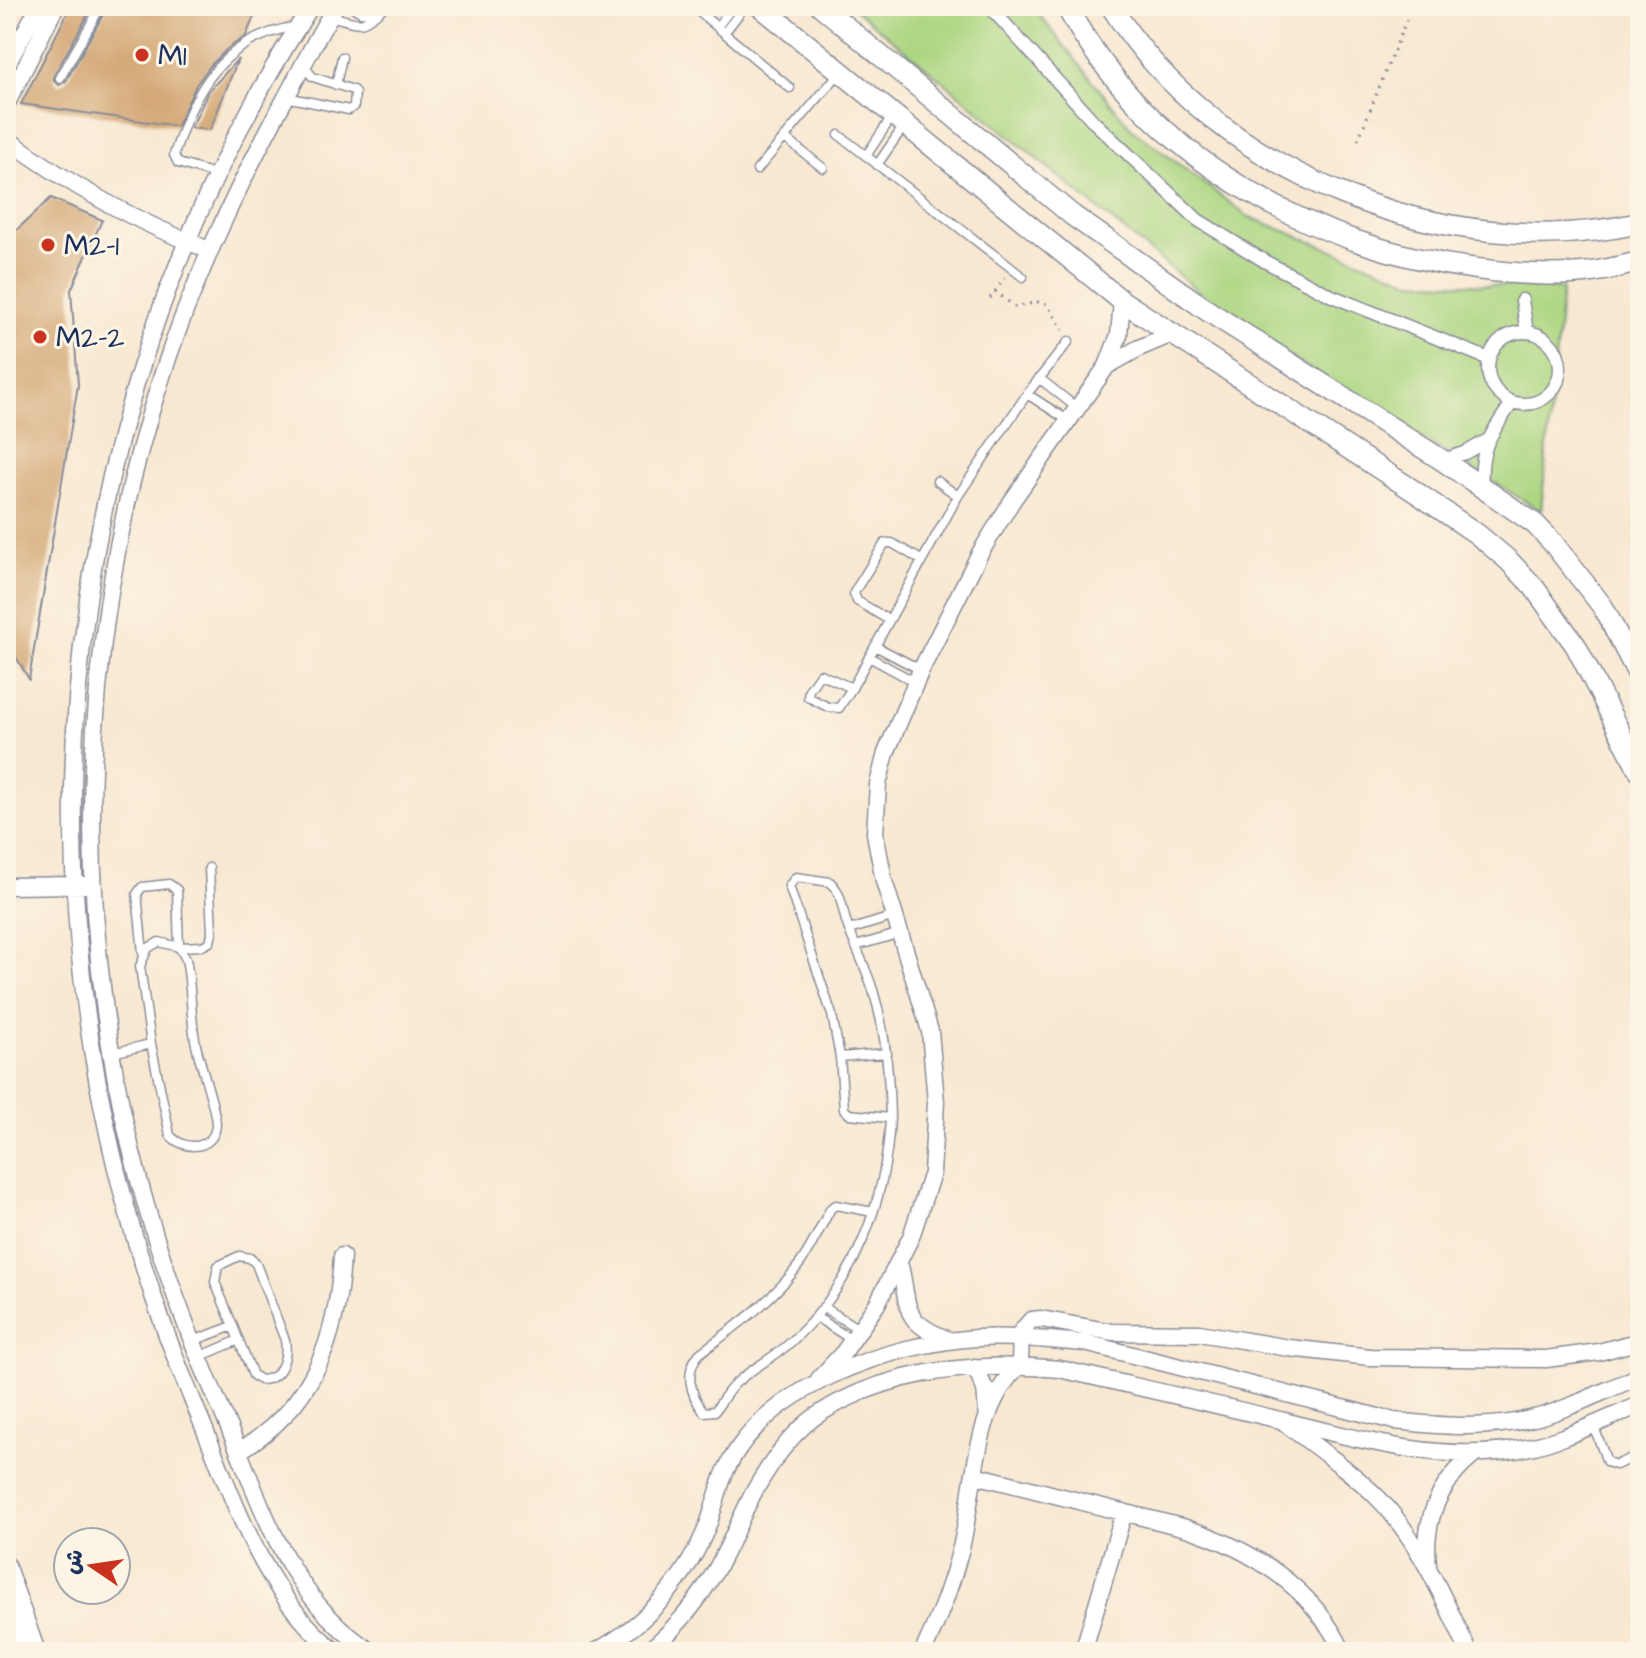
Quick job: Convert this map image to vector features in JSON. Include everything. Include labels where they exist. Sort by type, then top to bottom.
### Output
[{"type":"street","points":[[6,66],[39,6]]},
{"type":"street","points":[[6,105],[56,6]]},
{"type":"street","points":[[311,6],[266,81],[186,241],[133,386],[110,469],[85,614],[76,711],[74,885],[82,1004],[98,1102],[120,1197],[146,1283],[171,1353],[268,1573],[298,1616],[336,1652]]},
{"type":"street","points":[[760,6],[1122,301],[1414,491],[1477,534],[1508,560],[1533,586],[1576,646],[1640,772]]},
{"type":"street","points":[[821,6],[1072,215],[1208,311],[1442,460],[1535,524],[1603,607],[1640,678]]},
{"type":"street","points":[[989,6],[1095,123],[1198,220],[1266,262],[1332,296],[1489,359]]},
{"type":"street","points":[[1066,6],[1081,34],[1123,90],[1173,139],[1229,180],[1294,217],[1363,244],[1443,265],[1504,273],[1591,272],[1640,262]]},
{"type":"street","points":[[1111,6],[1139,46],[1194,103],[1236,136],[1323,185],[1419,219],[1486,231],[1556,234],[1640,223]]},
{"type":"street","points":[[333,11],[243,178],[209,250],[158,388],[119,547],[98,697],[92,816],[99,962],[111,1053],[144,1193],[193,1341],[295,1576],[336,1627],[372,1652]]},
{"type":"street","points":[[6,138],[106,203],[209,250]]},
{"type":"street","points":[[1522,300],[1527,332]]},
{"type":"street","points":[[809,1388],[830,1369],[857,1336],[899,1262],[932,1173],[936,1102],[930,1031],[884,881],[875,833],[878,784],[886,753],[918,676],[980,553],[1012,501],[1107,366],[1119,335],[1122,301]]},
{"type":"street","points":[[1527,332],[1549,342],[1556,353],[1559,376],[1546,397],[1535,403],[1512,403],[1494,389],[1489,380],[1489,359],[1494,347],[1503,339],[1527,332]]},
{"type":"street","points":[[1107,366],[1172,334]]},
{"type":"street","points":[[1482,487],[1486,441],[1512,403]]},
{"type":"street","points":[[1442,460],[1465,453],[1486,441]]},
{"type":"street","points":[[6,886],[95,884]]},
{"type":"street","points":[[239,1451],[279,1423],[313,1377],[337,1309],[342,1256]]},
{"type":"street","points":[[899,1262],[909,1313],[922,1328],[950,1341]]},
{"type":"street","points":[[923,1652],[941,1613],[961,1548],[987,1416],[999,1388],[1020,1365],[1020,1339],[1027,1323],[1041,1319],[1112,1332],[1199,1333],[1370,1357],[1546,1359],[1599,1352],[1640,1341]]},
{"type":"street","points":[[595,1652],[636,1625],[667,1594],[700,1541],[735,1453],[771,1412],[809,1388],[870,1361],[923,1345],[1020,1339],[1085,1343],[1394,1421],[1442,1427],[1491,1426],[1533,1419],[1640,1376]]},
{"type":"street","points":[[647,1652],[676,1626],[696,1601],[725,1553],[765,1473],[807,1423],[822,1412],[881,1385],[922,1374],[1020,1365],[1060,1369],[1365,1442],[1417,1451],[1474,1455],[1518,1450],[1640,1405]]},
{"type":"street","points":[[975,1367],[985,1389],[987,1416]]},
{"type":"street","points":[[1281,1420],[1379,1498],[1404,1529],[1428,1567],[1469,1652]]},
{"type":"street","points":[[1428,1567],[1427,1535],[1435,1503],[1451,1476],[1474,1455]]},
{"type":"street","points":[[975,1475],[1207,1534],[1248,1552],[1301,1593],[1322,1618],[1343,1652]]},
{"type":"street","points":[[1084,1652],[1124,1512]]},
{"type":"street","points":[[6,1564],[37,1652]]},
{"type":"street","points":[[6,1604],[24,1652]]},
{"type":"lane","points":[[60,78],[101,6]]},
{"type":"lane","points":[[351,6],[361,12],[376,14]]},
{"type":"lane","points":[[333,11],[361,24],[372,19],[385,6]]},
{"type":"lane","points":[[692,6],[790,88]]},
{"type":"lane","points":[[721,30],[733,6]]},
{"type":"lane","points":[[721,30],[745,6]]},
{"type":"lane","points":[[218,175],[178,163],[174,155],[200,89],[213,71],[248,41],[272,31],[298,26]]},
{"type":"lane","points":[[336,85],[342,57]]},
{"type":"lane","points":[[286,97],[349,110],[352,108],[354,91],[313,77],[303,66]]},
{"type":"lane","points":[[757,170],[841,71]]},
{"type":"lane","points":[[866,156],[900,119]]},
{"type":"lane","points":[[877,165],[900,119]]},
{"type":"lane","points":[[839,135],[1023,277]]},
{"type":"lane","points":[[785,138],[823,168]]},
{"type":"lane","points":[[6,208],[11,195]]},
{"type":"lane","points":[[852,688],[820,674],[807,695],[833,709],[843,705],[958,496],[1027,394],[1069,341]]},
{"type":"lane","points":[[1039,378],[1073,415]]},
{"type":"lane","points":[[1027,394],[1073,415]]},
{"type":"lane","points":[[937,481],[958,496]]},
{"type":"lane","points":[[889,620],[857,601],[854,597],[856,589],[885,543],[892,543],[921,560]]},
{"type":"lane","points":[[875,646],[918,676]]},
{"type":"lane","points":[[869,657],[918,676]]},
{"type":"lane","points":[[143,953],[159,942],[179,947],[202,946],[212,938],[209,868]]},
{"type":"lane","points":[[873,1212],[836,1205],[831,1208],[801,1262],[773,1296],[693,1361],[689,1379],[704,1412],[715,1411],[735,1384],[788,1344],[816,1317],[853,1262],[873,1212],[886,1166],[890,1118],[887,1053],[876,1000],[835,885],[813,879],[792,879],[789,886],[832,1015],[846,1112],[890,1118]]},
{"type":"lane","points":[[169,884],[177,890],[179,947],[186,959],[195,1042],[216,1123],[212,1136],[201,1145],[180,1144],[170,1135],[151,1044],[140,966],[143,953],[137,894],[142,887],[169,884]]},
{"type":"lane","points":[[849,930],[896,915]]},
{"type":"lane","points":[[856,946],[901,933]]},
{"type":"lane","points":[[111,1053],[151,1044]]},
{"type":"lane","points":[[840,1057],[887,1053]]},
{"type":"lane","points":[[245,1256],[256,1264],[285,1340],[286,1359],[279,1372],[268,1380],[256,1378],[239,1340],[214,1276],[222,1262],[245,1256]]},
{"type":"lane","points":[[823,1307],[857,1336]]},
{"type":"lane","points":[[816,1317],[857,1336]]},
{"type":"lane","points":[[193,1341],[233,1326]]},
{"type":"lane","points":[[199,1357],[239,1340]]},
{"type":"lane","points":[[1592,1424],[1607,1462],[1616,1465],[1640,1454]]},
{"type":"path","points":[[1358,140],[1412,6]]},
{"type":"path","points":[[990,298],[1012,268]]},
{"type":"path","points":[[995,291],[1015,307],[1038,302],[1047,304],[1069,341]]},
{"type":"green space","points":[[851,6],[1032,6],[1131,128],[1247,216],[1411,281],[1562,289],[1541,511],[1247,331]]},
{"type":"building","name":"M1","points":[[71,6],[93,6],[54,75],[54,81],[59,85],[66,81],[108,6],[258,6],[246,36],[227,49],[196,85],[177,126],[21,104]]},
{"type":"building","points":[[238,59],[210,130],[191,128],[208,92]]},
{"type":"building","points":[[51,198],[102,220],[71,290],[78,385],[29,679],[6,640],[6,240]]},
{"type":"place","name":"M1","points":[[142,55]]},
{"type":"place","name":"M2-1","points":[[48,245]]},
{"type":"place","name":"M2-2","points":[[40,337]]}]
